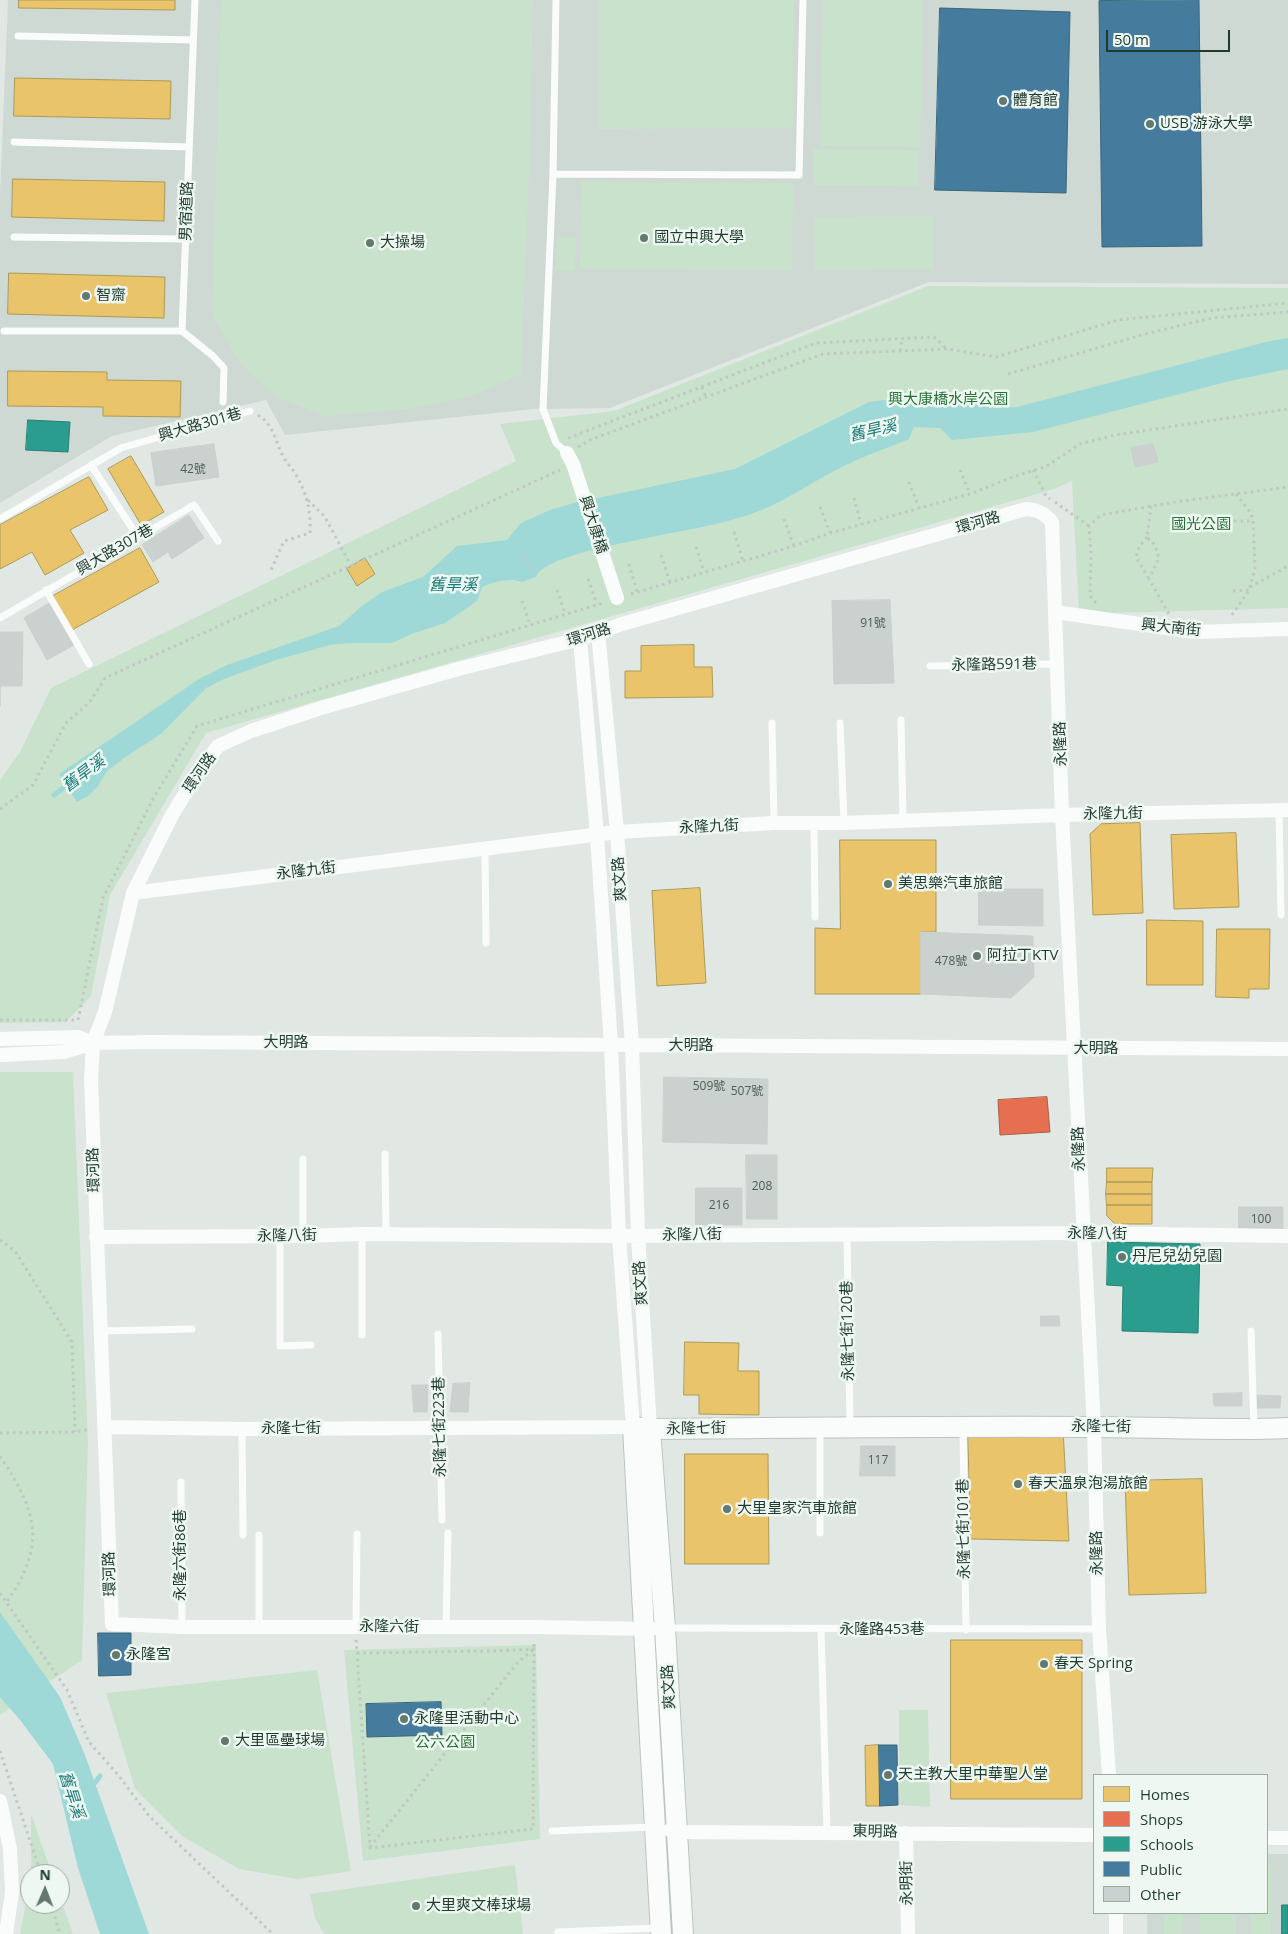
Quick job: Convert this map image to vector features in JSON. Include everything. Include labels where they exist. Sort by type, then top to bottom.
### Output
[{"type":"street","name":"興大康橋","points":[[570,459],[617,598]]},
{"type":"street","name":"環河路","points":[[112,1624],[91,1080],[94,1043],[105,1012],[133,893],[172,814],[218,746],[250,731],[322,708],[462,668],[580,639],[598,632],[1026,509],[1042,512],[1052,522]]},
{"type":"street","name":"永隆路","points":[[1052,522],[1062,815],[1094,1427],[1099,1629],[1109,1774]]},
{"type":"street","name":"興大南街","points":[[1055,612],[1195,632],[1288,629]]},
{"type":"street","name":"爽文路","points":[[598,632],[617,832],[632,1045],[642,1428],[643,1629],[657,1827],[661,1931]]},
{"type":"street","name":"爽文路","points":[[580,639],[597,835],[611,1046],[619,1236],[665,1628],[683,1934]]},
{"type":"street","name":"永隆九街","points":[[133,893],[617,832],[774,823],[844,823],[1062,815],[1284,810]]},
{"type":"street","name":"大明路","points":[[0,1039],[78,1037],[94,1043]]},
{"type":"street","name":"大明路","points":[[0,1055],[64,1052],[94,1043],[151,1042],[1288,1049]]},
{"type":"street","name":"永隆八街","points":[[96,1237],[362,1234],[619,1236],[1083,1233],[1288,1236]]},
{"type":"street","name":"永隆七街","points":[[104,1427],[242,1429],[1094,1427],[1254,1430],[1288,1428]]},
{"type":"street","name":"永隆六街","points":[[112,1624],[182,1627],[665,1628]]},
{"type":"street","points":[[0,1801],[6,1826],[12,1892],[6,1934]]},
{"type":"street","name":"東明路","points":[[657,1827],[678,1832],[1093,1835]]},
{"type":"street","name":"永明街","points":[[906,1833],[908,1934]]},
{"type":"street","points":[[1268,1838],[1288,1838]]},
{"type":"street","points":[[1116,1914],[1116,1934]]},
{"type":"lane","name":"男宿道路","points":[[182,331],[195,0]]},
{"type":"lane","points":[[556,0],[554,174],[543,409],[556,443],[570,459]]},
{"type":"lane","points":[[554,174],[799,175],[803,0]]},
{"type":"lane","points":[[18,36],[193,40]]},
{"type":"lane","points":[[14,142],[189,146]]},
{"type":"lane","points":[[14,237],[186,239]]},
{"type":"lane","points":[[4,331],[182,331],[213,356],[224,368],[222,402]]},
{"type":"lane","name":"興大路301巷","points":[[0,519],[122,448],[250,411]]},
{"type":"lane","points":[[92,465],[138,537]]},
{"type":"lane","name":"興大路307巷","points":[[0,618],[194,505],[218,541]]},
{"type":"lane","points":[[46,590],[89,664]]},
{"type":"lane","name":"永隆路591巷","points":[[930,666],[1058,664]]},
{"type":"lane","points":[[901,720],[903,820]]},
{"type":"lane","points":[[840,723],[844,823]]},
{"type":"lane","points":[[772,724],[774,823]]},
{"type":"lane","points":[[1281,915],[1284,810]]},
{"type":"lane","points":[[814,823],[815,917]]},
{"type":"lane","points":[[485,848],[486,943]]},
{"type":"lane","points":[[385,1154],[386,1234]]},
{"type":"lane","points":[[303,1158],[303,1236]]},
{"type":"lane","points":[[362,1234],[362,1336]]},
{"type":"lane","name":"永隆七街120巷","points":[[847,1234],[850,1428]]},
{"type":"lane","points":[[280,1236],[280,1346],[311,1345]]},
{"type":"lane","points":[[100,1331],[192,1330]]},
{"type":"lane","points":[[1251,1331],[1254,1430]]},
{"type":"lane","name":"永隆七街223巷","points":[[438,1334],[442,1520]]},
{"type":"lane","points":[[820,1427],[820,1533]]},
{"type":"lane","name":"永隆七街101巷","points":[[963,1427],[966,1630]]},
{"type":"lane","points":[[242,1429],[243,1535]]},
{"type":"lane","name":"永隆六街86巷","points":[[181,1482],[182,1627]]},
{"type":"lane","points":[[446,1628],[448,1533]]},
{"type":"lane","points":[[356,1627],[357,1534]]},
{"type":"lane","points":[[259,1535],[259,1626]]},
{"type":"lane","name":"永隆路453巷","points":[[665,1628],[1099,1629]]},
{"type":"lane","points":[[821,1629],[827,1832]]},
{"type":"lane","points":[[552,1831],[657,1827]]},
{"type":"lane","points":[[558,1932],[661,1931]]},
{"type":"path","points":[[0,809],[33,785],[66,723],[90,702],[105,678],[351,566],[570,459],[592,439],[823,354],[947,349],[996,357],[1118,320],[1288,303]]},
{"type":"path","points":[[1008,374],[1145,334],[1212,318],[1288,312]]},
{"type":"path","points":[[556,443],[816,343],[934,337],[947,349]]},
{"type":"path","points":[[900,350],[902,339]]},
{"type":"path","points":[[702,387],[706,397]]},
{"type":"path","points":[[0,1020],[78,1020],[103,898],[154,797],[198,726],[530,624],[794,546],[830,533],[920,510],[1047,466],[1080,444],[1116,435],[1288,409]]},
{"type":"path","name":"興大路301巷","points":[[250,411],[266,420],[282,456],[295,473],[307,499],[311,514],[310,533],[284,541],[271,570]]},
{"type":"path","points":[[941,420],[946,432]]},
{"type":"path","points":[[960,470],[970,494]]},
{"type":"path","points":[[1033,470],[1046,496],[1089,526],[1092,555],[1090,596],[1101,607]]},
{"type":"path","points":[[909,482],[920,510]]},
{"type":"path","points":[[1089,526],[1102,515],[1151,506],[1288,487]]},
{"type":"path","points":[[1232,615],[1249,589],[1255,569],[1253,521],[1250,512],[1236,494]]},
{"type":"path","points":[[854,498],[862,524]]},
{"type":"path","points":[[307,499],[325,517],[351,566]]},
{"type":"path","points":[[1151,506],[1147,537],[1136,557],[1170,616]]},
{"type":"path","points":[[820,507],[830,533]]},
{"type":"path","points":[[784,519],[794,546]]},
{"type":"path","points":[[1234,521],[1253,521]]},
{"type":"path","points":[[734,532],[743,561]]},
{"type":"path","points":[[1147,537],[1155,545],[1159,558],[1149,579]]},
{"type":"path","points":[[696,547],[704,572]]},
{"type":"path","points":[[520,550],[533,574]]},
{"type":"path","points":[[661,555],[670,582]]},
{"type":"path","points":[[628,564],[637,592]]},
{"type":"path","points":[[1233,591],[1249,589],[1288,566]]},
{"type":"path","points":[[588,579],[597,605]]},
{"type":"path","points":[[557,590],[565,614]]},
{"type":"path","points":[[522,601],[530,624]]},
{"type":"path","points":[[1160,616],[1175,616]]},
{"type":"path","points":[[0,1240],[15,1252],[72,1342],[75,1432],[0,1433]]},
{"type":"path","points":[[0,1456],[26,1498],[34,1539],[29,1562],[20,1582],[7,1602]]},
{"type":"path","points":[[0,1593],[67,1690],[89,1742],[119,1776],[150,1816],[273,1934]]},
{"type":"path","points":[[356,1627],[370,1848]]},
{"type":"path","points":[[370,1848],[533,1829],[534,1627]]},
{"type":"path","points":[[357,1653],[534,1649]]},
{"type":"path","points":[[370,1848],[518,1662],[534,1649]]},
{"type":"path","points":[[0,1751],[38,1864]]},
{"type":"path","points":[[54,1914],[60,1934]]},
{"type":"shaded area","name":"國立中興大學","points":[[8,0],[1288,0],[1288,284],[929,282],[610,408],[544,408],[285,435],[266,400],[112,436],[0,503],[0,195]]},
{"type":"shaded area","points":[[1268,1854],[1288,1854],[1288,1934],[1147,1934],[1147,1914],[1268,1914]]},
{"type":"green space","name":"大操場","points":[[221,0],[533,0],[521,374],[470,397],[401,410],[324,416],[277,397],[241,365],[212,315]]},
{"type":"green space","points":[[599,0],[794,0],[793,128],[599,129]]},
{"type":"green space","points":[[823,0],[923,0],[920,147],[820,146]]},
{"type":"green space","points":[[813,149],[918,150],[918,186],[813,185]]},
{"type":"green space","points":[[581,182],[793,183],[792,270],[580,269]]},
{"type":"green space","points":[[933,216],[933,269],[815,270],[814,217]]},
{"type":"green space","points":[[557,237],[576,237],[575,271],[556,270]]},
{"type":"green space","name":"興大康橋水岸公園","points":[[928,286],[1288,288],[1288,608],[1079,614],[1072,481],[1054,489],[206,733],[110,895],[91,996],[66,1022],[0,1023],[0,780],[20,752],[51,688],[516,461],[500,424],[614,411]]},
{"type":"green space","points":[[0,1072],[73,1072],[88,1442],[82,1660],[0,1715]]},
{"type":"green space","name":"公六公園","points":[[536,1645],[540,1839],[363,1861],[344,1650]]},
{"type":"green space","name":"大里區壘球場","points":[[317,1670],[351,1871],[297,1879],[239,1869],[182,1836],[135,1789],[106,1693]]},
{"type":"green space","points":[[899,1710],[928,1710],[930,1807],[899,1805]]},
{"type":"green space","points":[[31,1814],[48,1864],[31,1864]]},
{"type":"green space","points":[[1268,1864],[1271,1864],[1271,1934],[1251,1934],[1251,1914],[1268,1914]]},
{"type":"green space","name":"大里爽文棒球場","points":[[515,1865],[523,1934],[324,1934],[315,1918],[310,1894]]},
{"type":"green space","points":[[24,1914],[66,1914],[73,1934],[20,1934]]},
{"type":"green space","points":[[1164,1914],[1183,1914],[1182,1934],[1164,1934]]},
{"type":"green space","points":[[1200,1914],[1236,1914],[1236,1934],[1200,1934]]},
{"type":"water","name":"舊旱溪","points":[[1288,338],[1288,369],[1230,381],[1033,432],[952,440],[940,428],[914,427],[909,439],[846,465],[759,511],[714,524],[582,553],[552,563],[536,577],[522,582],[507,580],[491,583],[482,587],[477,601],[445,623],[414,633],[392,643],[330,645],[276,660],[224,679],[206,688],[161,734],[107,771],[98,786],[88,796],[77,802],[59,774],[199,679],[227,665],[339,626],[382,592],[423,577],[457,546],[507,540],[521,523],[550,510],[574,503],[735,469],[869,402],[939,393],[982,406],[997,408],[1017,407],[1270,341]]},
{"type":"water","name":"舊旱溪","points":[[0,1612],[60,1697],[85,1755],[149,1934],[100,1934],[78,1868],[53,1764],[0,1697]]},
{"type":"building: Homes","points":[[19,0],[175,0],[175,10],[19,8]]},
{"type":"building: Homes","points":[[15,78],[171,81],[170,119],[14,116]]},
{"type":"building: Homes","points":[[13,179],[165,182],[164,221],[12,217]]},
{"type":"building: Homes","name":"智齋","points":[[9,273],[165,277],[164,318],[8,314]]},
{"type":"building: Homes","points":[[8,371],[107,372],[107,380],[181,381],[180,417],[103,416],[103,407],[8,406]]},
{"type":"building: Homes","points":[[131,456],[164,512],[141,525],[108,469]]},
{"type":"building: Homes","points":[[89,477],[108,510],[70,530],[84,553],[45,575],[32,552],[0,569],[0,525]]},
{"type":"building: Homes","points":[[140,548],[159,582],[72,630],[53,596]]},
{"type":"building: Homes","points":[[365,558],[375,574],[357,586],[347,569]]},
{"type":"building: Homes","points":[[694,645],[694,667],[712,667],[713,697],[625,698],[625,671],[641,671],[641,646]]},
{"type":"building: Homes","points":[[1140,823],[1143,913],[1093,915],[1090,834],[1101,824]]},
{"type":"building: Homes","points":[[1236,833],[1239,907],[1174,909],[1171,835]]},
{"type":"building: Homes","name":"美思樂汽車旅館","points":[[840,840],[936,840],[936,932],[921,932],[921,994],[815,994],[815,928],[840,929]]},
{"type":"building: Homes","points":[[700,888],[706,983],[657,986],[652,891]]},
{"type":"building: Homes","points":[[1147,920],[1203,921],[1203,985],[1147,985]]},
{"type":"building: Homes","points":[[1217,929],[1270,929],[1269,989],[1249,989],[1249,998],[1216,997]]},
{"type":"building: Homes","points":[[1107,1168],[1153,1168],[1152,1182],[1107,1182]]},
{"type":"building: Homes","points":[[1107,1182],[1152,1182],[1152,1194],[1106,1194]]},
{"type":"building: Homes","points":[[1106,1194],[1152,1194],[1152,1205],[1107,1205]]},
{"type":"building: Homes","points":[[1107,1205],[1152,1205],[1152,1224],[1115,1224],[1107,1216]]},
{"type":"building: Homes","points":[[685,1342],[739,1343],[738,1371],[759,1371],[759,1415],[699,1414],[699,1395],[684,1395]]},
{"type":"building: Homes","name":"春天溫泉泡湯旅館","points":[[968,1428],[1063,1429],[1069,1541],[971,1539]]},
{"type":"building: Homes","name":"大里皇家汽車旅館","points":[[685,1454],[768,1454],[769,1564],[685,1564]]},
{"type":"building: Homes","points":[[1202,1479],[1206,1593],[1129,1595],[1125,1481]]},
{"type":"building: Homes","points":[[951,1640],[1082,1640],[1082,1799],[951,1799]]},
{"type":"building: Homes","points":[[879,1745],[880,1806],[866,1806],[865,1746]]},
{"type":"building: Shops","points":[[1047,1097],[1050,1132],[1000,1135],[998,1100]]},
{"type":"building: Schools","points":[[28,420],[70,422],[68,452],[26,450]]},
{"type":"building: Schools","points":[[1108,1242],[1200,1244],[1198,1333],[1122,1331],[1123,1286],[1107,1285]]},
{"type":"building: Schools","points":[[1282,1905],[1288,1905],[1288,1934],[1282,1934]]},
{"type":"building: Public","name":"USB 游泳大學","points":[[1199,0],[1202,246],[1102,247],[1099,1]]},
{"type":"building: Public","name":"體育館","points":[[940,8],[1070,12],[1066,193],[935,190]]},
{"type":"building: Public","points":[[98,1633],[131,1633],[131,1675],[99,1676]]},
{"type":"building: Public","name":"永隆里活動中心","points":[[441,1702],[442,1735],[367,1737],[366,1704]]},
{"type":"building: Public","name":"天主教大里中華聖人堂","points":[[879,1745],[897,1745],[898,1805],[880,1806]]},
{"type":"building: Other","points":[[214,444],[219,477],[156,486],[151,453]]},
{"type":"building: Other","points":[[1153,444],[1158,462],[1135,467],[1131,448]]},
{"type":"building: Other","points":[[189,515],[204,538],[172,559],[168,552],[153,562],[142,545]]},
{"type":"building: Other","points":[[890,600],[894,683],[834,684],[832,601]]},
{"type":"building: Other","points":[[50,603],[74,645],[47,660],[24,618]]},
{"type":"building: Other","points":[[0,632],[23,632],[22,686],[0,686]]},
{"type":"building: Other","points":[[979,889],[1043,889],[1043,926],[979,925]]},
{"type":"building: Other","name":"阿拉丁KTV","points":[[921,932],[1033,936],[1034,977],[1011,998],[921,994]]},
{"type":"building: Other","points":[[664,1077],[768,1079],[767,1144],[663,1142]]},
{"type":"building: Other","points":[[746,1155],[777,1155],[777,1219],[747,1219]]},
{"type":"building: Other","points":[[696,1188],[742,1188],[742,1225],[696,1225]]},
{"type":"building: Other","points":[[1239,1207],[1283,1207],[1283,1233],[1239,1233]]},
{"type":"building: Other","points":[[1041,1316],[1059,1316],[1060,1326],[1041,1326]]},
{"type":"building: Other","points":[[470,1383],[468,1412],[450,1412],[453,1384]]},
{"type":"building: Other","points":[[412,1385],[428,1385],[427,1412],[414,1412]]},
{"type":"building: Other","points":[[1242,1393],[1242,1406],[1214,1406],[1213,1394]]},
{"type":"building: Other","points":[[1255,1395],[1281,1396],[1280,1408],[1255,1408]]},
{"type":"building: Other","points":[[861,1446],[895,1446],[895,1476],[860,1476]]},
{"type":"waterway","name":"舊旱溪","points":[[54,795],[70,783]]},
{"type":"waterway","points":[[91,1788],[100,1776]]},
{"type":"place","name":"體育館","points":[[1003,101]]},
{"type":"place","name":"USB 游泳大學","points":[[1150,124]]},
{"type":"place","name":"國立中興大學","points":[[644,238]]},
{"type":"place","name":"大操場","points":[[370,243]]},
{"type":"place","name":"智齋","points":[[86,296]]},
{"type":"place","name":"美思樂汽車旅館","points":[[888,884]]},
{"type":"place","name":"阿拉丁KTV","points":[[977,956]]},
{"type":"place","name":"丹尼兒幼兒園","points":[[1122,1257]]},
{"type":"place","name":"春天溫泉泡湯旅館","points":[[1018,1484]]},
{"type":"place","name":"大里皇家汽車旅館","points":[[727,1509]]},
{"type":"place","name":"永隆宮","points":[[116,1655]]},
{"type":"place","name":"春天 Spring","points":[[1044,1664]]},
{"type":"place","name":"永隆里活動中心","points":[[404,1719]]},
{"type":"place","name":"大里區壘球場","points":[[225,1741]]},
{"type":"place","name":"天主教大里中華聖人堂","points":[[888,1775]]},
{"type":"place","name":"大里爽文棒球場","points":[[416,1906]]},
{"type":"park label","name":"國光公園","points":[[1201,525]]}]
